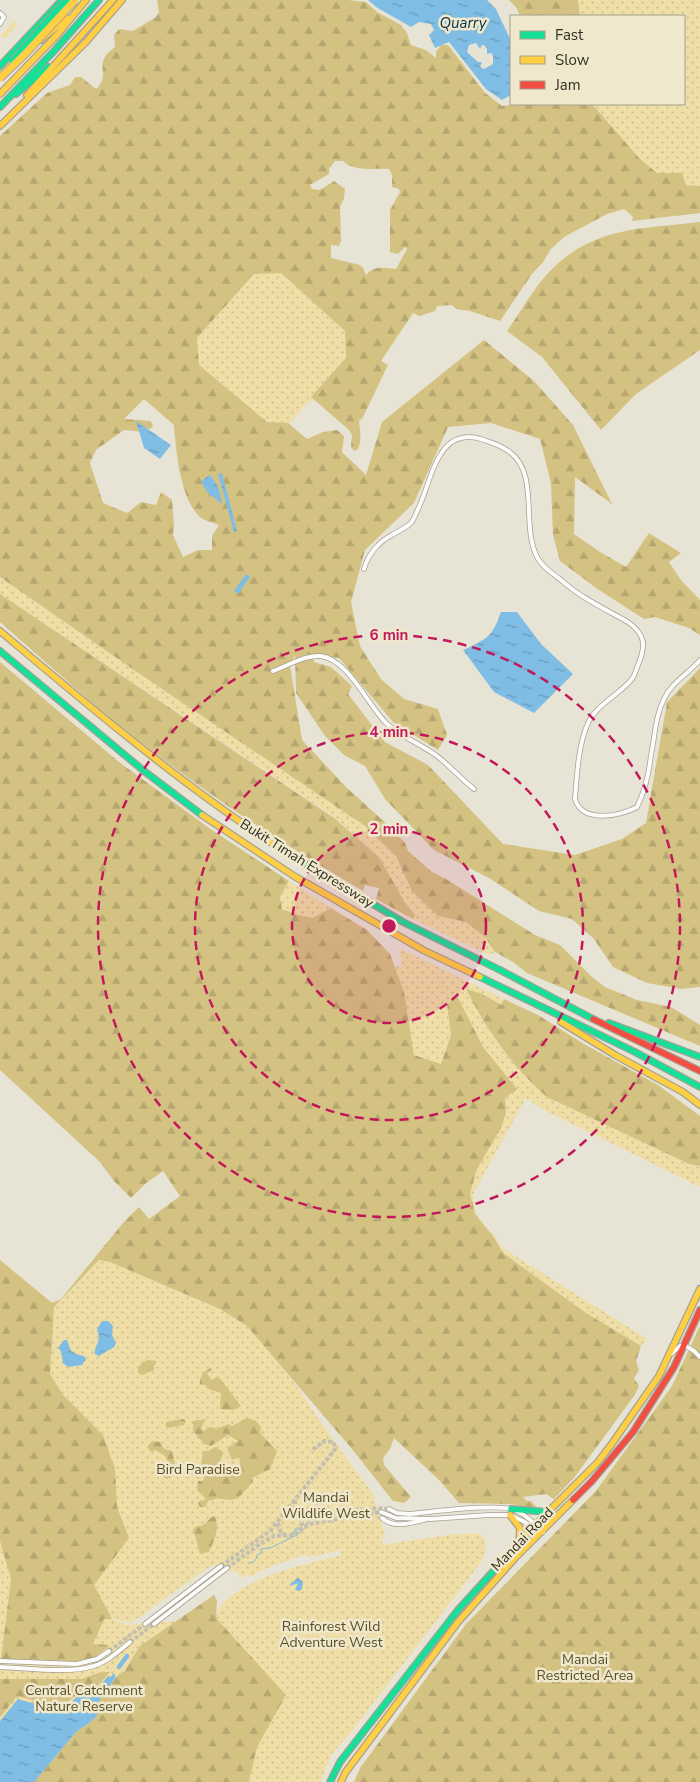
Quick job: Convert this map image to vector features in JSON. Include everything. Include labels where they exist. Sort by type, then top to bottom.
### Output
[{"type":"main road","points":[[0,66],[62,0]]},
{"type":"main road","points":[[0,76],[67,0]]},
{"type":"main road","points":[[0,76],[37,42],[75,0]]},
{"type":"main road","points":[[0,76],[66,20],[86,0]]},
{"type":"main road","points":[[0,94],[57,35],[86,0]]},
{"type":"main road","points":[[1,106],[60,45],[99,0]]},
{"type":"main road","points":[[0,122],[54,67],[113,0]]},
{"type":"main road","points":[[0,126],[86,42],[122,0]]},
{"type":"main road","points":[[1,106],[77,40]]},
{"type":"main road","name":"Bukit Timah Expressway","points":[[0,631],[142,750],[205,797],[282,850],[404,922],[592,1019],[700,1072]]},
{"type":"main road","name":"Bukit Timah Expressway","points":[[0,651],[144,771],[215,824],[274,862],[396,935],[531,1003],[635,1052],[700,1088]]},
{"type":"main road","points":[[0,657],[9,664],[21,669]]},
{"type":"main road","points":[[531,1003],[614,1055],[683,1092],[700,1105]]},
{"type":"main road","points":[[592,1019],[600,1019],[700,1057]]},
{"type":"main road","name":"Mandai Road","points":[[330,1782],[340,1762],[451,1618],[534,1526],[598,1462],[611,1445],[646,1397],[669,1356],[700,1289]]},
{"type":"main road","name":"Mandai Road","points":[[341,1782],[396,1704],[458,1622],[516,1557],[592,1482],[633,1432],[661,1389],[700,1310]]},
{"type":"main road","points":[[518,1543],[520,1528],[510,1512],[518,1508],[544,1513],[548,1512]]},
{"type":"main road","points":[[451,1618],[455,1618],[458,1622]]},
{"type":"street","points":[[0,13],[4,17],[0,24]]},
{"type":"street","points":[[364,569],[366,561],[379,544],[410,524],[424,497],[433,468],[442,451],[450,442],[464,437],[478,438],[500,446],[512,453],[520,462],[528,485],[530,538],[536,556],[544,568],[571,590],[637,628],[644,642],[642,657],[634,677],[596,711],[588,723],[582,744],[575,799],[582,812],[615,815],[626,814],[638,807],[644,792],[652,756],[654,726],[664,699],[675,682],[700,660]]},
{"type":"street","points":[[273,671],[305,659],[320,656],[336,662],[344,669],[386,722],[413,742],[438,757],[474,789]]},
{"type":"street","points":[[669,1356],[680,1346],[684,1345],[700,1356]]},
{"type":"street","points":[[389,1509],[397,1513],[410,1514],[492,1507],[510,1512],[534,1526],[541,1533]]},
{"type":"street","points":[[464,1509],[465,1516]]},
{"type":"street","points":[[382,1512],[396,1518],[431,1519]]},
{"type":"street","points":[[382,1518],[396,1524],[510,1512]]},
{"type":"street","points":[[145,1624],[221,1566]]},
{"type":"street","points":[[154,1624],[227,1568]]},
{"type":"street","points":[[0,1666],[61,1669],[88,1668],[100,1664],[130,1642]]},
{"type":"street","points":[[0,1661],[77,1664],[97,1659],[109,1651]]},
{"type":"green space","points":[[157,0],[348,0],[366,2],[377,12],[401,25],[407,33],[411,45],[426,50],[436,58],[436,52],[441,45],[448,45],[485,93],[502,106],[593,105],[640,159],[657,173],[682,173],[686,185],[700,186],[700,213],[632,221],[633,217],[624,209],[607,214],[564,237],[550,250],[500,321],[470,311],[456,309],[452,305],[437,306],[435,311],[420,316],[413,313],[381,361],[388,365],[363,417],[359,421],[360,442],[358,449],[354,451],[351,447],[352,435],[349,430],[311,397],[346,358],[345,331],[281,273],[254,274],[197,338],[199,365],[267,422],[288,423],[307,439],[323,432],[337,430],[344,436],[342,452],[366,475],[382,422],[484,340],[534,381],[573,425],[612,504],[575,477],[574,534],[626,567],[649,533],[681,553],[669,562],[681,580],[700,600],[700,635],[689,628],[655,617],[644,619],[596,588],[560,561],[553,535],[551,483],[540,439],[491,423],[448,427],[414,503],[365,550],[351,602],[360,646],[381,679],[404,699],[438,709],[447,735],[438,750],[393,722],[339,658],[312,654],[314,662],[331,667],[352,686],[348,694],[385,742],[428,765],[503,844],[575,855],[622,839],[646,823],[667,702],[700,668],[700,987],[681,989],[647,983],[613,967],[594,939],[572,919],[539,911],[489,878],[434,850],[385,799],[365,766],[344,755],[325,736],[296,693],[295,655],[290,665],[302,740],[347,788],[387,824],[405,843],[408,851],[432,872],[535,935],[560,945],[592,977],[605,987],[637,1000],[671,1007],[700,1025],[700,1046],[527,973],[513,962],[495,952],[485,937],[466,922],[438,916],[412,891],[396,856],[365,826],[0,577],[0,136],[47,93],[70,85],[75,77],[81,77],[96,89],[102,80],[104,60],[107,54],[115,47],[114,35],[119,29],[133,31],[156,17],[159,12]],"holes":[[[335,161],[343,161],[352,167],[389,169],[392,175],[392,187],[399,189],[400,192],[390,210],[390,252],[398,254],[405,247],[407,249],[396,269],[376,268],[366,275],[360,265],[331,258],[331,245],[339,246],[341,241],[340,206],[344,199],[345,189],[334,181],[320,190],[312,189],[310,185],[329,174],[329,169]],[[144,399],[174,425],[180,474],[188,500],[201,518],[219,525],[212,536],[212,550],[198,550],[183,557],[173,535],[172,500],[161,492],[156,505],[141,502],[127,513],[103,503],[90,463],[96,450],[124,430],[143,432],[153,427],[151,421],[124,419]]]},
{"type":"green space","points":[[509,0],[578,0],[580,15],[520,15],[516,7]]},
{"type":"green space","points":[[578,0],[700,0],[700,186],[685,185],[681,173],[657,173],[640,159],[593,105],[685,105],[685,15],[580,15]]},
{"type":"green space","points":[[14,21],[17,25],[5,39],[0,36]]},
{"type":"green space","points":[[700,222],[700,350],[636,394],[601,430],[542,357],[507,331],[544,277],[567,256],[584,245],[620,232]]},
{"type":"green space","points":[[280,272],[345,331],[346,358],[311,397],[314,400],[306,404],[289,424],[267,422],[199,366],[197,339],[254,274]]},
{"type":"green space","points":[[0,577],[365,826],[396,856],[412,891],[438,916],[466,922],[485,937],[495,952],[489,955],[413,919],[415,915],[404,901],[379,857],[334,817],[0,594]]},
{"type":"green space","points":[[0,594],[334,818],[379,857],[404,901],[415,915],[413,919],[376,899],[379,888],[365,885],[363,891],[311,860],[209,793],[139,741],[78,691],[0,622]]},
{"type":"green space","points":[[0,662],[119,762],[209,828],[289,881],[280,897],[282,909],[313,918],[331,908],[367,930],[390,954],[404,992],[414,1055],[441,1064],[451,1035],[447,1004],[457,996],[483,1047],[517,1089],[505,1098],[506,1113],[501,1128],[477,1169],[470,1193],[475,1214],[493,1236],[503,1253],[586,1313],[641,1346],[636,1361],[639,1370],[634,1378],[639,1386],[634,1396],[574,1478],[554,1499],[546,1494],[523,1497],[527,1501],[531,1501],[537,1508],[509,1504],[459,1503],[439,1480],[394,1438],[390,1449],[383,1458],[384,1465],[411,1497],[404,1503],[393,1501],[352,1449],[247,1326],[220,1309],[110,1262],[99,1260],[54,1307],[50,1374],[63,1395],[103,1435],[115,1469],[117,1507],[129,1538],[94,1585],[112,1619],[104,1619],[93,1644],[110,1645],[94,1658],[74,1664],[1,1660],[11,1579],[0,1541],[0,1260],[52,1303],[61,1299],[123,1223],[139,1207],[149,1219],[180,1196],[163,1171],[145,1184],[131,1198],[114,1181],[100,1162],[0,1070]]},
{"type":"green space","points":[[289,881],[331,908],[313,918],[281,909],[280,897]]},
{"type":"green space","points":[[401,949],[504,999],[502,1005],[480,993],[467,990],[501,1047],[523,1074],[547,1097],[689,1164],[700,1166],[700,1187],[542,1109],[526,1098],[473,1194],[476,1214],[490,1233],[494,1234],[499,1244],[647,1339],[641,1346],[586,1313],[503,1253],[493,1236],[490,1234],[475,1214],[470,1193],[477,1169],[501,1128],[506,1113],[505,1098],[498,1068],[483,1047],[457,997],[447,1004],[451,1035],[441,1064],[414,1055],[404,992],[395,968],[402,965]]},
{"type":"green space","points":[[466,989],[480,993],[502,1005],[504,999],[538,1015],[584,1044],[658,1085],[700,1116],[700,1166],[689,1164],[547,1097],[523,1074],[501,1047],[482,1019]]},
{"type":"green space","points":[[0,1260],[52,1303],[54,1307],[99,1260],[110,1262],[220,1309],[247,1326],[293,1381],[373,1494],[385,1537],[381,1538],[383,1545],[464,1534],[481,1535],[485,1541],[486,1548],[482,1561],[352,1731],[331,1755],[320,1782],[0,1782]],"holes":[[[340,1550],[341,1555],[294,1567],[262,1578],[234,1594],[222,1604],[215,1618],[127,1625],[112,1619],[108,1612],[112,1618],[131,1623],[212,1565],[237,1572],[240,1578],[247,1574],[249,1577],[274,1565],[306,1555],[311,1557]]]},
{"type":"green space","name":"Mandai Restricted Area","points":[[700,1326],[700,1782],[354,1782],[360,1768],[466,1624],[596,1491],[672,1386]]},
{"type":"green space","points":[[148,1360],[157,1361],[154,1370],[142,1375],[138,1373],[139,1366]]},
{"type":"green space","points":[[210,1368],[212,1369],[207,1374],[212,1380],[218,1376],[241,1406],[234,1410],[220,1409],[221,1393],[209,1389],[205,1385],[200,1385],[202,1375]]},
{"type":"green space","points":[[247,1418],[256,1421],[261,1427],[260,1433],[277,1451],[270,1469],[252,1478],[253,1481],[238,1497],[230,1500],[217,1498],[209,1500],[205,1507],[200,1507],[198,1503],[201,1500],[204,1501],[205,1498],[197,1490],[198,1481],[203,1481],[205,1473],[201,1470],[203,1451],[209,1451],[215,1447],[222,1451],[223,1454],[220,1461],[226,1472],[241,1468],[239,1457],[232,1460],[227,1448],[238,1441],[228,1435],[211,1446],[204,1444],[193,1431],[193,1421],[206,1419],[201,1428],[204,1431],[210,1427],[217,1429],[228,1424],[232,1426]]},
{"type":"green space","points":[[184,1419],[186,1422],[184,1425],[167,1428],[165,1425],[166,1422]]},
{"type":"green space","points":[[152,1441],[160,1442],[164,1448],[171,1450],[175,1463],[174,1476],[167,1479],[158,1474],[166,1468],[168,1462],[165,1456],[155,1450],[152,1452],[149,1450],[148,1446]]},
{"type":"green space","points":[[215,1516],[217,1530],[213,1543],[209,1552],[200,1554],[193,1529],[203,1525]]},
{"type":"green space","points":[[214,1595],[217,1600],[216,1618],[286,1695],[257,1747],[250,1782],[34,1782],[76,1732],[89,1723],[98,1707],[98,1702],[119,1674],[124,1672],[140,1646]]},
{"type":"green space","points":[[101,1672],[110,1672],[92,1692],[84,1690],[71,1699],[63,1709],[17,1696],[0,1717],[0,1679],[82,1679]]},
{"type":"water","name":"Quarry","points":[[368,0],[487,0],[496,9],[510,39],[510,96],[502,100],[486,89],[449,42],[435,48],[429,35],[434,30],[431,24],[419,22],[411,27],[376,7]],"holes":[[[476,43],[480,49],[482,45],[487,49],[487,54],[491,53],[493,56],[493,64],[484,69],[480,67],[482,62],[478,62],[467,52],[469,45]]]},
{"type":"water","points":[[136,421],[171,445],[160,459],[144,448]]},
{"type":"water","points":[[222,473],[237,531],[234,532],[218,474]]},
{"type":"water","points":[[209,475],[217,484],[222,504],[208,493],[201,482]]},
{"type":"water","points":[[246,574],[250,577],[238,594],[234,591]]},
{"type":"water","points":[[501,612],[517,612],[541,644],[573,674],[534,713],[494,692],[463,650],[483,640],[492,632]]},
{"type":"water","points":[[102,1321],[108,1321],[113,1326],[112,1335],[116,1343],[114,1347],[99,1356],[95,1354],[95,1351],[99,1338],[97,1329]]},
{"type":"water","points":[[64,1340],[67,1340],[71,1351],[84,1356],[86,1359],[82,1365],[68,1367],[63,1363],[61,1351],[58,1348]]},
{"type":"water","points":[[298,1578],[303,1582],[302,1589],[299,1591],[295,1590],[298,1583],[290,1586]]},
{"type":"water","points":[[113,1674],[116,1674],[114,1676],[116,1677],[98,1702],[97,1716],[76,1732],[34,1782],[0,1782],[0,1721],[18,1699],[65,1711],[73,1704],[73,1700],[84,1692],[93,1694],[108,1676],[111,1677]]},
{"type":"waterway","points":[[248,1563],[252,1563],[256,1559],[257,1555],[261,1553],[261,1549],[270,1548],[297,1535],[305,1528],[310,1519],[309,1510],[317,1513],[317,1504]]},
{"type":"waterway","points":[[293,1536],[295,1529],[301,1529]]},
{"type":"waterway","points":[[119,1667],[127,1656]]},
{"type":"tunnel","points":[[221,1566],[270,1531],[336,1448],[333,1442],[324,1441],[311,1451]]},
{"type":"tunnel","points":[[295,1500],[295,1510],[302,1523],[299,1530]]},
{"type":"tunnel","points":[[284,1513],[288,1512],[310,1518],[359,1510],[389,1509]]},
{"type":"tunnel","points":[[227,1568],[274,1536],[293,1535],[307,1525],[315,1523],[381,1512]]},
{"type":"tunnel","points":[[278,1523],[280,1531],[285,1535]]},
{"type":"tunnel","points":[[109,1651],[145,1624]]},
{"type":"tunnel","points":[[130,1642],[154,1624]]},
{"type":"traffic: fast","points":[[0,66],[62,0]]},
{"type":"traffic: fast","points":[[13,61],[67,0]]},
{"type":"traffic: fast","points":[[0,107],[54,51],[99,0]]},
{"type":"traffic: fast","points":[[16,94],[48,67]]},
{"type":"traffic: fast","points":[[0,651],[144,771],[202,815]]},
{"type":"traffic: fast","points":[[299,860],[403,922],[593,1019]]},
{"type":"traffic: fast","points":[[480,977],[635,1052],[700,1087]]},
{"type":"traffic: fast","points":[[609,1023],[700,1057]]},
{"type":"traffic: fast","points":[[511,1509],[548,1512]]},
{"type":"traffic: fast","points":[[330,1782],[340,1762],[458,1610],[498,1566]]},
{"type":"traffic: slow","points":[[0,78],[75,0]]},
{"type":"traffic: slow","points":[[0,94],[57,35],[86,0]]},
{"type":"traffic: slow","points":[[27,95],[113,0]]},
{"type":"traffic: slow","points":[[0,126],[86,42],[122,0]]},
{"type":"traffic: slow","points":[[41,40],[67,18]]},
{"type":"traffic: slow","points":[[0,631],[172,772],[232,816],[299,860]]},
{"type":"traffic: slow","points":[[202,815],[294,876],[423,950],[480,977]]},
{"type":"traffic: slow","points":[[561,1022],[615,1055],[683,1092],[700,1105]]},
{"type":"traffic: slow","points":[[498,1566],[530,1530],[598,1462],[611,1445],[659,1376],[700,1289]]},
{"type":"traffic: slow","points":[[341,1782],[345,1773],[458,1622],[516,1557],[573,1500]]},
{"type":"traffic: slow","points":[[510,1515],[520,1528],[519,1543]]},
{"type":"traffic: jam","points":[[593,1019],[700,1071]]},
{"type":"traffic: jam","points":[[573,1500],[592,1481],[633,1432],[674,1367],[700,1310]]},
{"type":"park label","name":"Bird Paradise","points":[[198,1469]]},
{"type":"park label","name":"Mandai Wildlife West","points":[[326,1505]]},
{"type":"park label","name":"Rainforest Wild Adventure West","points":[[331,1634]]},
{"type":"park label","name":"Central Catchment Nature Reserve","points":[[84,1698]]}]
